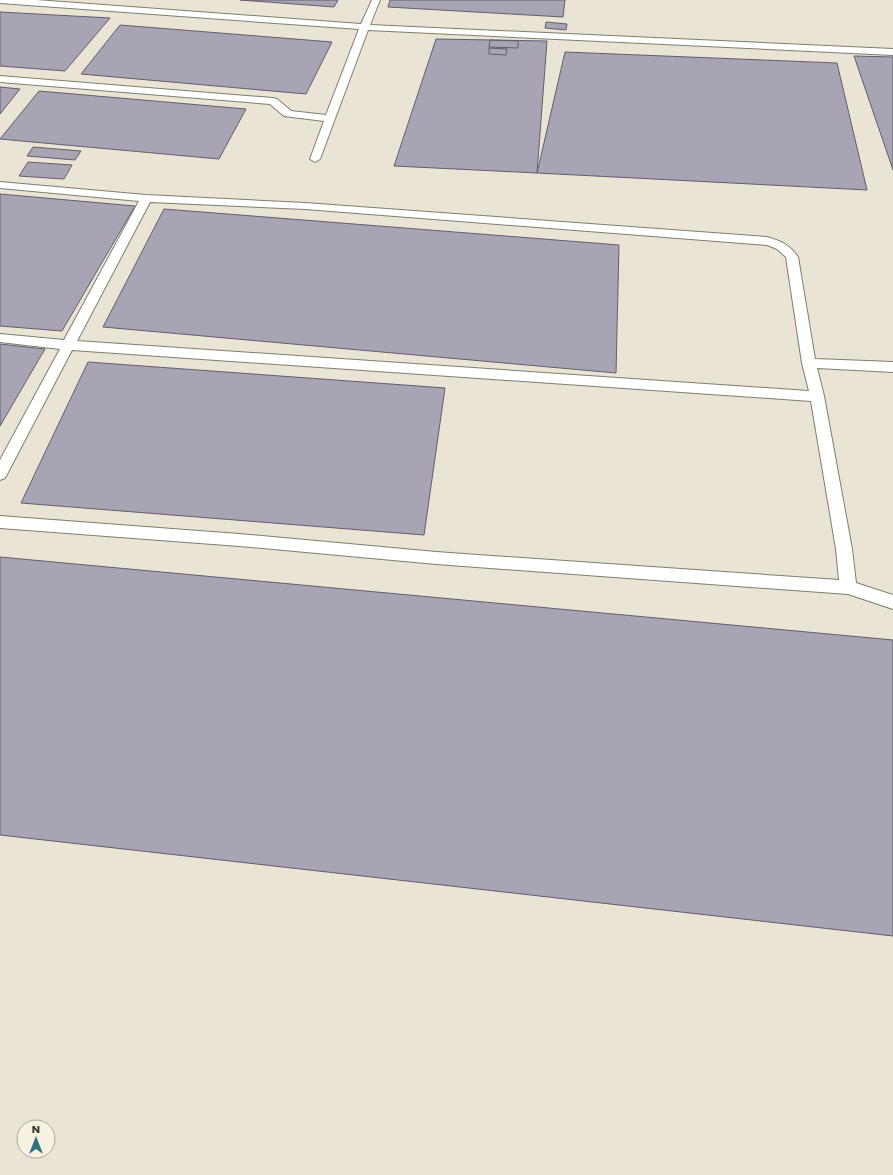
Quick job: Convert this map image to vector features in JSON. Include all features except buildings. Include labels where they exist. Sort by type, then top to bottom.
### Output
[{"type":"lane","points":[[0,0],[365,27],[893,52]]},
{"type":"lane","points":[[315,159],[376,0]]},
{"type":"lane","points":[[0,79],[270,100],[288,114],[331,119]]},
{"type":"lane","points":[[0,185],[146,198],[304,206],[767,241],[781,245],[792,257],[809,363],[817,396],[844,549],[848,586]]},
{"type":"lane","points":[[0,474],[146,198]]},
{"type":"lane","points":[[0,338],[67,345],[817,396]]},
{"type":"lane","points":[[809,363],[893,367]]},
{"type":"lane","points":[[0,522],[246,541],[436,558],[848,586],[893,602]]}]
